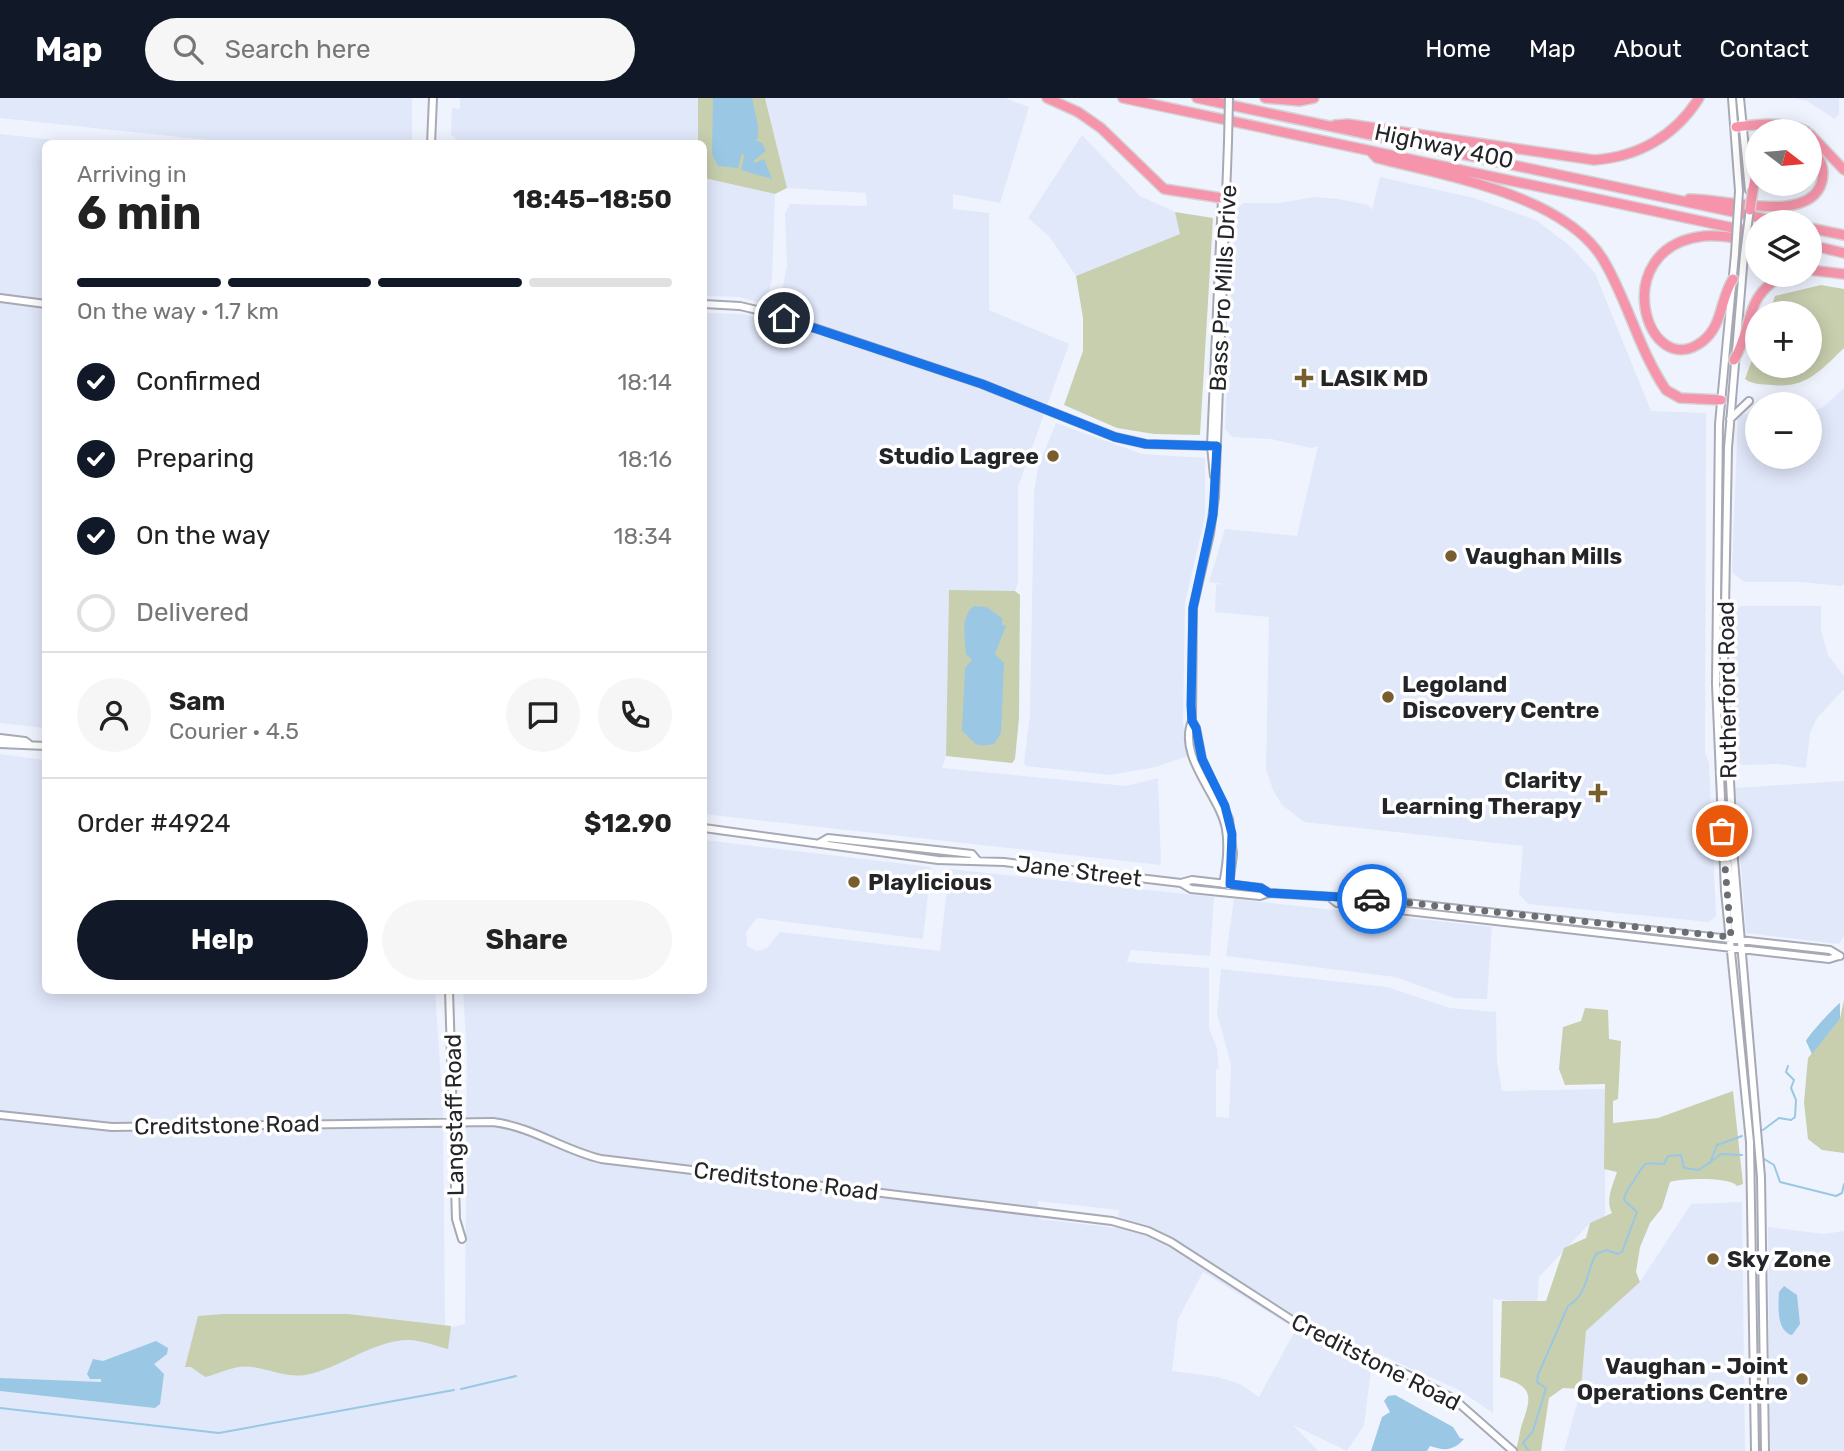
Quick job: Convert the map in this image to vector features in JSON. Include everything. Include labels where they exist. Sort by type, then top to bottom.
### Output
[{"type":"highway","points":[[1047,98],[1078,111],[1101,128],[1164,189],[1225,199]]},
{"type":"highway","name":"Highway 400","points":[[1123,98],[1745,230]]},
{"type":"highway","name":"Highway 400","points":[[1197,98],[1508,162],[1745,215]]},
{"type":"highway","points":[[1265,98],[1299,101],[1314,98]]},
{"type":"highway","points":[[1323,126],[1348,124],[1574,160],[1602,160],[1652,144],[1682,120],[1699,98]]},
{"type":"highway","points":[[1740,127],[1745,127]]},
{"type":"highway","points":[[1822,147],[1844,170]]},
{"type":"highway","points":[[1368,150],[1377,158],[1536,204],[1567,221],[1593,245],[1603,260],[1666,390],[1680,398],[1726,399]]},
{"type":"highway","points":[[1750,210],[1751,196]]},
{"type":"highway","points":[[1673,200],[1711,198],[1773,207],[1799,206],[1814,196]]},
{"type":"highway","points":[[1822,230],[1844,235]]},
{"type":"highway","points":[[1732,279],[1712,333],[1700,343],[1686,348],[1672,346],[1651,331],[1646,320],[1644,292],[1657,259],[1673,245],[1707,235],[1745,240]]},
{"type":"highway","points":[[1822,248],[1844,253]]},
{"type":"highway","points":[[1822,271],[1844,274]]},
{"type":"highway","points":[[1734,360],[1741,348],[1747,320],[1765,287]]},
{"type":"main road","name":"Bass Pro Mills Drive","points":[[1227,887],[1233,854],[1229,820],[1202,759],[1192,721],[1193,608],[1213,515],[1229,98]]},
{"type":"main road","name":"Rutherford Road","points":[[1732,98],[1745,155]]},
{"type":"main road","name":"Rutherford Road","points":[[1740,98],[1739,191],[1716,604],[1722,831],[1736,938],[1741,947],[1761,1177],[1765,1451]]},
{"type":"main road","points":[[431,99],[431,140]]},
{"type":"main road","name":"Rutherford Road","points":[[1745,248],[1734,360],[1726,399],[1729,421],[1724,662],[1736,938],[1732,946],[1751,1153],[1755,1451]]},
{"type":"main road","points":[[0,298],[42,303]]},
{"type":"main road","points":[[707,304],[740,306],[780,316],[982,384],[1130,441],[1214,446]]},
{"type":"main road","points":[[1729,421],[1745,405]]},
{"type":"main road","points":[[0,738],[42,746]]},
{"type":"main road","points":[[0,744],[25,747],[29,744]]},
{"type":"main road","name":"Jane Street","points":[[707,828],[821,842],[828,838],[972,855],[977,860],[1181,883],[1191,889],[1227,887],[1260,896],[1269,893],[1332,899],[1338,896],[1736,938],[1830,950],[1842,956]]},
{"type":"main road","name":"Jane Street","points":[[1332,899],[1337,903],[1829,959],[1842,956]]},
{"type":"main road","name":"Langstaff Road","points":[[449,994],[456,1219],[463,1239]]},
{"type":"main road","name":"Creditstone Road","points":[[0,1115],[112,1126],[454,1122],[515,1125],[578,1153],[601,1159],[1134,1226],[1189,1252],[1312,1333],[1406,1374],[1454,1399],[1513,1451]]},
{"type":"shaded area","points":[[0,98],[412,98],[412,140],[208,140],[0,118]]},
{"type":"shaded area","points":[[460,98],[698,98],[698,140],[454,140],[456,138],[451,135],[452,108],[460,109]]},
{"type":"shaded area","points":[[765,98],[1005,98],[1029,107],[1000,203],[953,194],[953,209],[989,213],[989,310],[1069,344],[1018,487],[1018,583],[1015,591],[949,591],[946,756],[942,768],[1126,786],[1158,778],[1161,865],[707,814],[707,313],[744,314],[775,324],[787,266],[785,214],[790,204],[867,206],[866,193],[787,188]]},
{"type":"shaded area","points":[[1795,98],[1839,98],[1839,114],[1835,119],[1807,101]]},
{"type":"shaded area","points":[[0,134],[55,140],[42,140],[42,728],[0,723]]},
{"type":"shaded area","points":[[1082,135],[1140,196],[1175,212],[1181,234],[1076,276],[1049,236],[1028,218]]},
{"type":"shaded area","points":[[1380,177],[1474,198],[1536,220],[1570,246],[1595,273],[1651,411],[1706,413],[1705,753],[1709,763],[1716,916],[1709,922],[1528,904],[1519,894],[1523,846],[1304,822],[1282,805],[1273,790],[1266,769],[1269,617],[1215,612],[1216,584],[1230,585],[1209,582],[1225,529],[1297,536],[1318,446],[1311,448],[1271,439],[1232,437],[1225,429],[1235,211],[1243,203],[1280,203],[1314,197],[1368,205],[1372,210]]},
{"type":"shaded area","points":[[707,179],[775,194],[772,280],[765,304],[739,297],[707,296]]},
{"type":"shaded area","points":[[1844,388],[1844,583],[1842,586],[1800,582],[1744,582],[1732,572],[1738,414],[1745,414],[1745,469],[1822,469],[1822,408]]},
{"type":"shaded area","points":[[1056,423],[1142,454],[1205,458],[1205,516],[1185,603],[1183,722],[1188,756],[1156,767],[1110,775],[1026,766],[1024,763],[1030,714],[1034,493],[1038,467]]},
{"type":"shaded area","points":[[1740,606],[1821,606],[1821,630],[1828,655],[1844,676],[1844,689],[1817,718],[1810,733],[1806,768],[1778,764],[1743,765],[1734,759],[1734,613]]},
{"type":"shaded area","points":[[0,754],[42,760],[42,994],[435,994],[443,1109],[445,1329],[465,1324],[467,1055],[463,994],[707,994],[707,840],[931,867],[923,939],[757,918],[746,932],[747,946],[757,951],[767,948],[780,932],[940,951],[949,869],[1214,897],[1210,956],[1131,950],[1127,962],[1209,968],[1209,1028],[1217,1048],[1219,1069],[1216,1069],[1216,1117],[1229,1118],[1231,1065],[1217,1013],[1221,969],[1387,987],[1450,1008],[1496,1012],[1497,1062],[1502,1091],[1605,1089],[1605,1216],[1590,1223],[1539,1277],[1537,1303],[1493,1299],[1493,1413],[1459,1390],[1381,1355],[1371,1369],[1364,1425],[1347,1451],[1293,1425],[1318,1451],[0,1451]],"holes":[[[1038,1201],[1119,1210],[1117,1228],[1039,1219]],[[1203,1272],[1296,1329],[1259,1397],[1240,1384],[1218,1377],[1172,1371],[1178,1319]]]},
{"type":"shaded area","points":[[1844,781],[1844,936],[1839,944],[1746,933],[1735,788]]},
{"type":"shaded area","points":[[1234,899],[1492,927],[1487,999],[1454,998],[1395,977],[1226,956]]},
{"type":"shaded area","points":[[1742,1202],[1745,1451],[1564,1451],[1581,1389],[1586,1331],[1640,1282],[1691,1204]]},
{"type":"shaded area","points":[[1768,1227],[1824,1234],[1844,1231],[1844,1451],[1770,1451]]},
{"type":"green space","points":[[698,98],[765,98],[787,188],[775,194],[707,179],[707,140],[698,140]]},
{"type":"green space","points":[[1175,212],[1213,218],[1200,435],[1154,434],[1117,428],[1064,405],[1083,351],[1083,318],[1076,276],[1180,234]]},
{"type":"green space","points":[[1822,285],[1844,289],[1844,348],[1822,368],[1822,301],[1773,301],[1775,296]]},
{"type":"green space","points":[[1809,378],[1784,385],[1761,384],[1745,379]]},
{"type":"green space","points":[[949,590],[1015,591],[1020,595],[1019,718],[1015,759],[1012,763],[946,756]]},
{"type":"green space","points":[[1844,1000],[1844,1153],[1822,1150],[1808,1139],[1804,1102],[1808,1058],[1840,1019]]},
{"type":"green space","points":[[1585,1008],[1608,1010],[1609,1039],[1621,1041],[1618,1099],[1613,1101],[1613,1123],[1658,1118],[1733,1091],[1743,1184],[1737,1186],[1726,1181],[1706,1179],[1670,1182],[1662,1208],[1650,1223],[1640,1247],[1636,1272],[1640,1282],[1586,1331],[1581,1389],[1563,1388],[1549,1398],[1541,1451],[1515,1451],[1528,1398],[1524,1388],[1500,1377],[1502,1301],[1546,1301],[1564,1248],[1586,1238],[1590,1223],[1612,1213],[1609,1198],[1617,1172],[1604,1169],[1605,1084],[1565,1085],[1559,1069],[1563,1027],[1581,1021]]},
{"type":"green space","points":[[348,1314],[451,1326],[448,1349],[411,1340],[397,1341],[305,1375],[291,1375],[246,1366],[205,1377],[191,1367],[185,1367],[198,1316]]},
{"type":"water","points":[[713,98],[752,98],[758,126],[758,139],[755,140],[762,143],[766,151],[753,161],[755,163],[764,159],[772,179],[741,170],[744,157],[742,152],[738,168],[718,166],[712,154]]},
{"type":"water","points":[[974,606],[986,607],[1002,618],[1002,625],[1006,626],[995,654],[1004,663],[1001,733],[994,744],[987,745],[975,743],[962,731],[965,668],[972,660],[966,654],[964,628],[967,615]]},
{"type":"water","points":[[1840,1003],[1840,1019],[1812,1054],[1806,1041]]},
{"type":"water","points":[[1784,1286],[1797,1295],[1800,1324],[1792,1335],[1787,1333],[1779,1318],[1779,1292]]},
{"type":"water","points":[[156,1341],[168,1348],[167,1354],[154,1364],[164,1374],[160,1404],[155,1408],[0,1391],[0,1378],[101,1382],[101,1379],[90,1379],[87,1374],[93,1359],[103,1361]]},
{"type":"water","points":[[1395,1395],[1453,1427],[1460,1438],[1464,1439],[1448,1449],[1430,1446],[1427,1451],[1371,1451],[1382,1417],[1390,1412],[1384,1401],[1388,1396]]},
{"type":"waterway","points":[[1763,1130],[1779,1118],[1791,1120],[1795,1117],[1796,1100],[1791,1088],[1794,1080],[1786,1072],[1788,1066]]},
{"type":"waterway","points":[[1710,1163],[1717,1145],[1742,1136]]},
{"type":"waterway","points":[[1529,1451],[1523,1443],[1533,1431],[1546,1388],[1537,1382],[1538,1375],[1568,1306],[1583,1289],[1596,1254],[1607,1250],[1617,1254],[1622,1252],[1637,1212],[1624,1200],[1641,1169],[1648,1163],[1664,1164],[1668,1156],[1681,1155],[1684,1168],[1699,1170],[1721,1154],[1742,1155]]},
{"type":"waterway","points":[[1764,1159],[1774,1165],[1780,1182],[1836,1196],[1842,1193],[1844,1184]]},
{"type":"waterway","points":[[461,1389],[516,1376]]},
{"type":"waterway","points":[[0,1408],[219,1433],[454,1390]]},
{"type":"way so far","points":[[1372,899],[1731,937],[1722,831]]},
{"type":"place","name":"LASIK MD","points":[[1304,378]]},
{"type":"place","name":"Studio Lagree","points":[[1053,456]]},
{"type":"place","name":"Vaughan Mills","points":[[1451,556]]},
{"type":"place","name":"Legoland Discovery Centre","points":[[1388,697]]},
{"type":"place","name":"Clarity Learning Therapy","points":[[1598,793]]},
{"type":"place","name":"Playlicious","points":[[854,882]]},
{"type":"place","name":"Sky Zone","points":[[1713,1259]]},
{"type":"place","name":"Vaughan - Joint Operations Centre","points":[[1802,1379]]},
{"type":"route","points":[[784,318],[982,384],[1115,437],[1146,444],[1217,446],[1213,515],[1193,608],[1191,705],[1192,721],[1202,759],[1229,820],[1233,854],[1230,884],[1261,888],[1269,893],[1332,899],[1338,896],[1372,899]]}]
